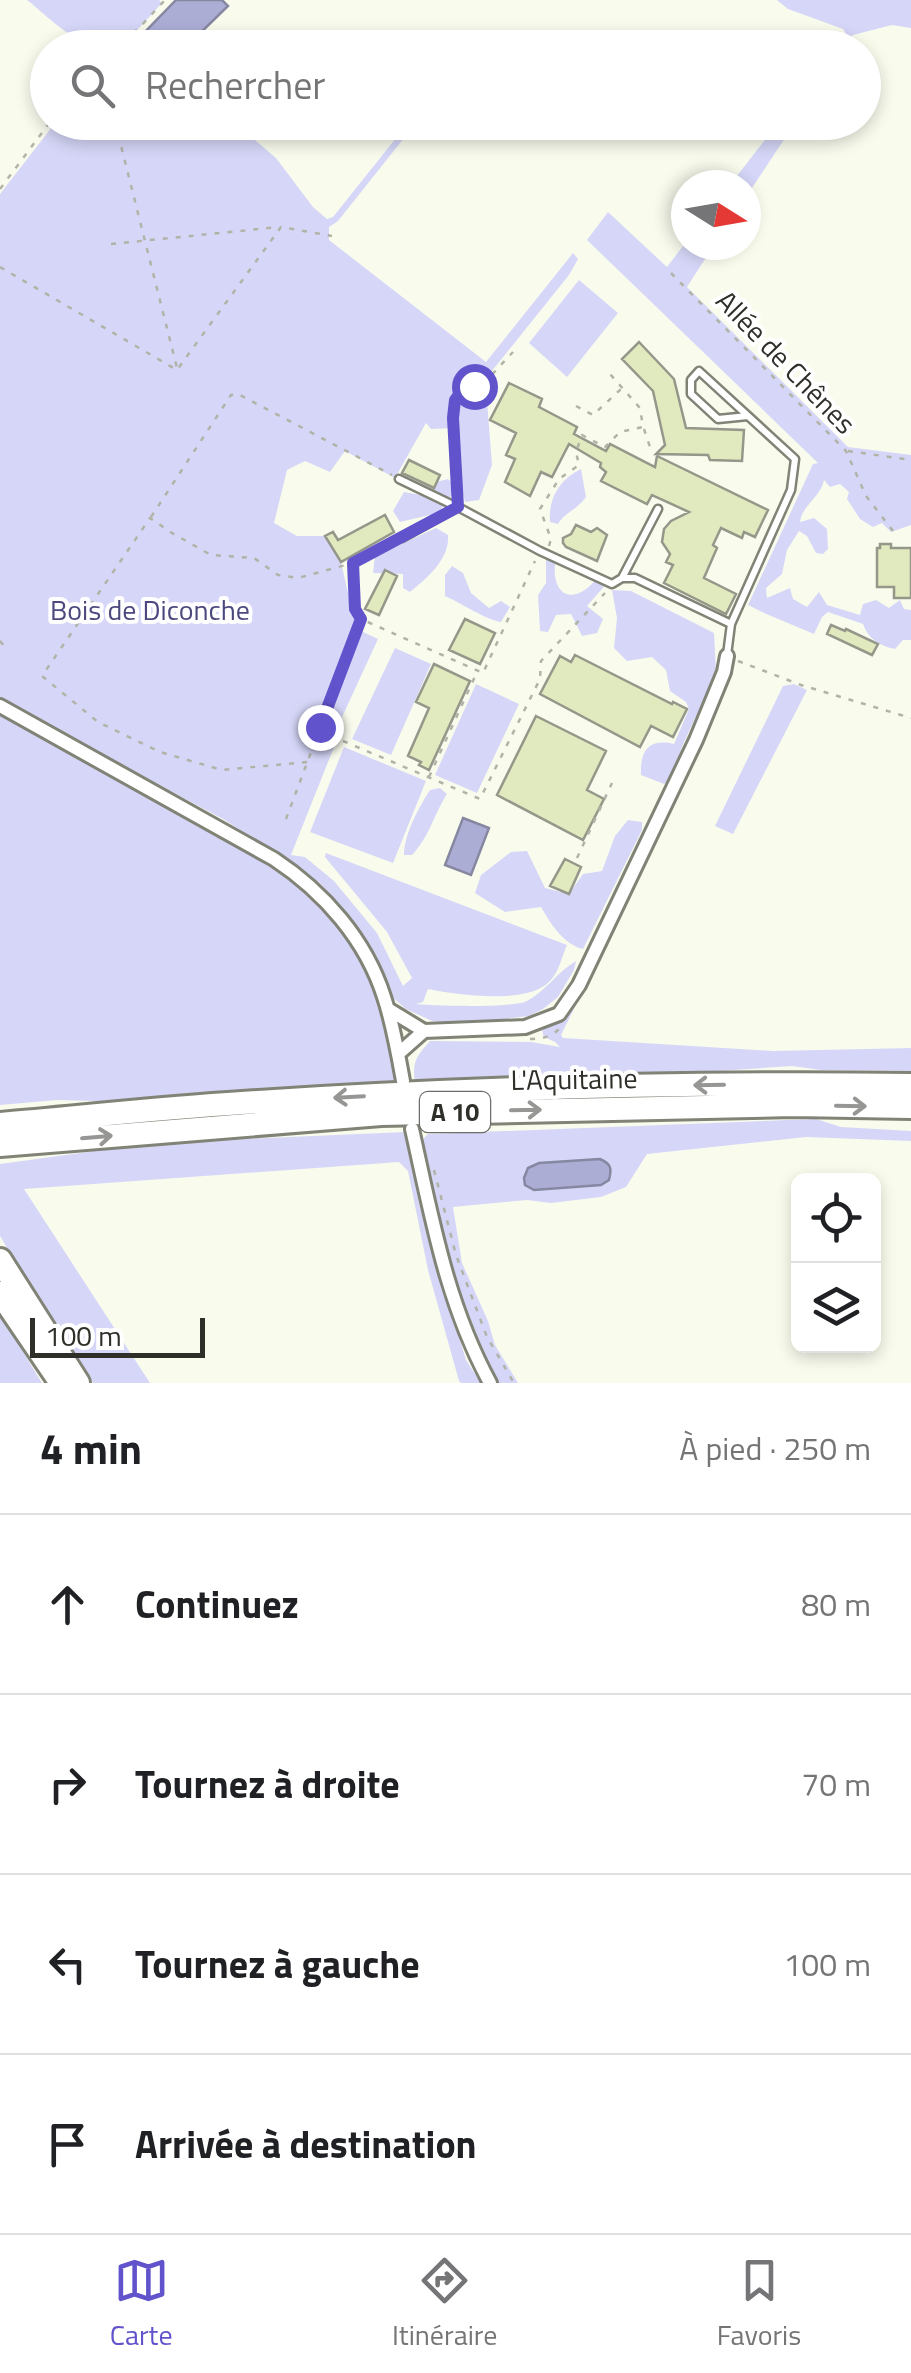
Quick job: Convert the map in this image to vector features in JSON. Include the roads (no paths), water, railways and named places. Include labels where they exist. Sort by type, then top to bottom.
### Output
[{"type":"highway","name":"L'Aquitaine","points":[[0,1124],[240,1103],[422,1093],[793,1083],[911,1085]]},
{"type":"highway","name":"L'Aquitaine","points":[[0,1145],[380,1114],[755,1106],[911,1107]]},
{"type":"highway","points":[[0,1260],[78,1383]]},
{"type":"highway","points":[[0,1293],[60,1383]]},
{"type":"street","points":[[388,1009],[424,1030],[525,1027],[559,1014],[579,986],[696,740],[727,656]]},
{"type":"street","points":[[0,706],[292,872],[330,906],[362,948],[378,978],[404,1081]]},
{"type":"street","points":[[398,1054],[424,1030]]},
{"type":"street","points":[[412,1129],[446,1280],[474,1354],[490,1383]]},
{"type":"lane","points":[[727,656],[730,624],[791,490],[795,459],[699,371],[691,380],[691,394],[718,419],[748,416]]},
{"type":"lane","points":[[399,478],[612,584],[622,578],[635,578],[730,624]]},
{"type":"lane","points":[[402,538],[458,507]]},
{"type":"lane","points":[[622,578],[658,509]]},
{"type":"park label","name":"Bois de Diconche","points":[[150,610]]}]
